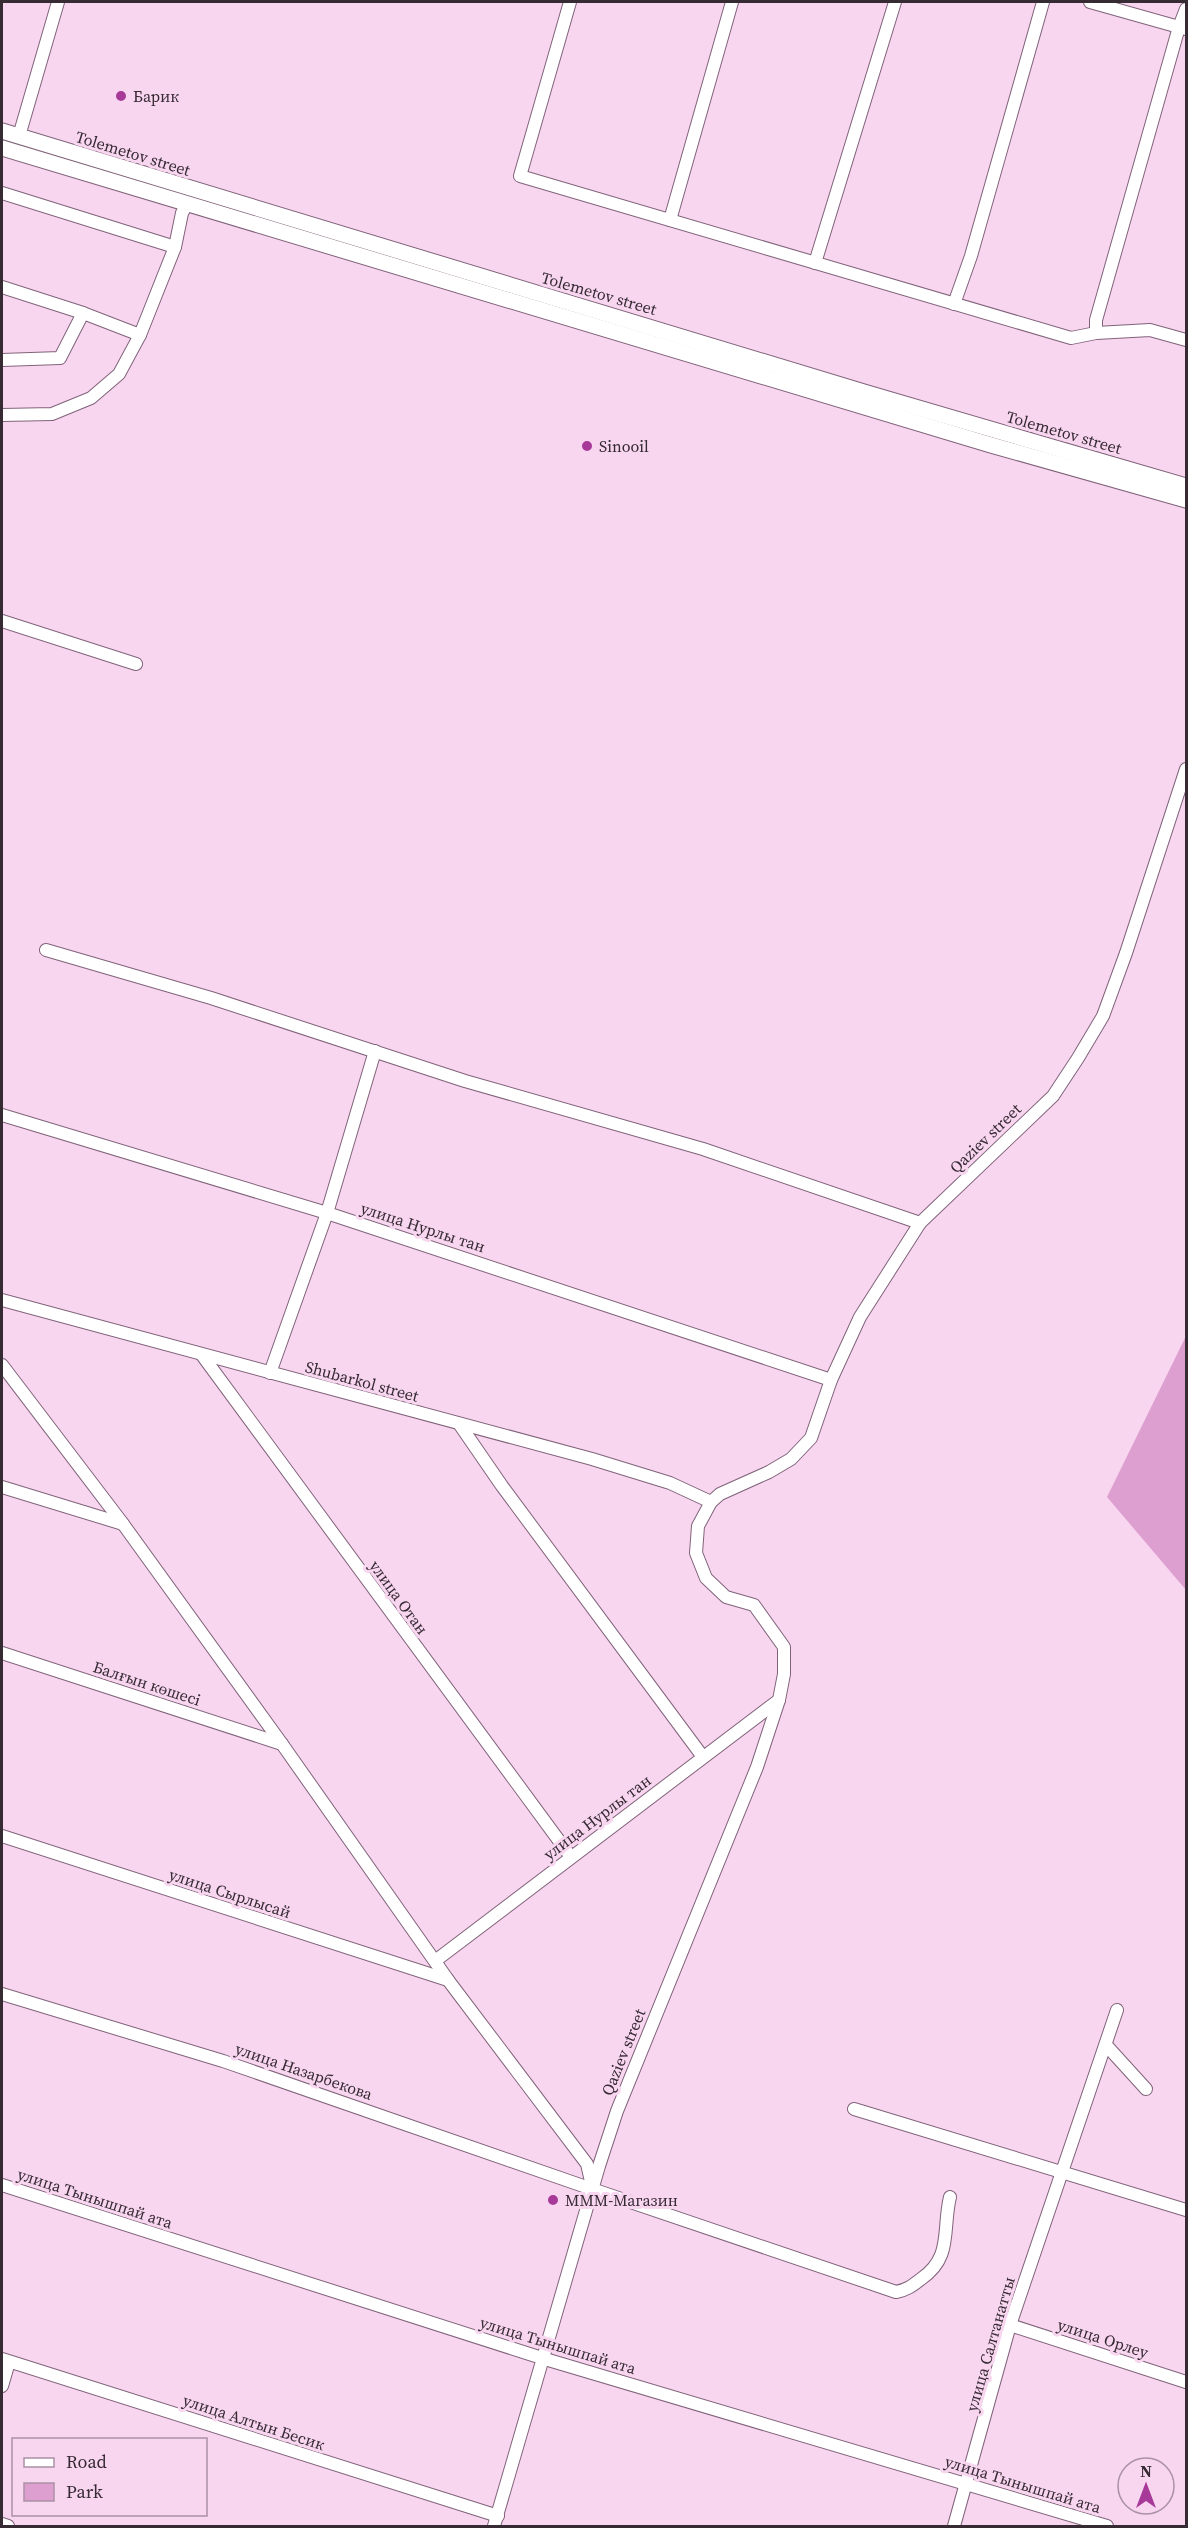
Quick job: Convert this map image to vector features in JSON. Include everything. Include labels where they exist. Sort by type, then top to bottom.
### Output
[{"type":"main road","name":"Tolemetov street","points":[[2,131],[154,186],[187,204],[991,445],[1186,500]]},
{"type":"main road","name":"Tolemetov street","points":[[2,148],[154,186],[1186,486]]},
{"type":"street","points":[[19,136],[58,2]]},
{"type":"street","points":[[570,2],[520,176],[1071,338],[1096,333],[1150,330],[1186,340]]},
{"type":"street","points":[[670,220],[732,2]]},
{"type":"street","points":[[815,263],[895,2]]},
{"type":"street","points":[[954,304],[971,256],[1043,2]]},
{"type":"street","points":[[1090,2],[1183,28]]},
{"type":"street","points":[[1096,333],[1096,320],[1183,28],[1186,9]]},
{"type":"street","points":[[2,193],[175,247]]},
{"type":"street","points":[[2,415],[52,414],[91,398],[119,374],[140,335],[175,247],[182,213],[187,204]]},
{"type":"street","points":[[2,287],[83,313],[140,335]]},
{"type":"street","points":[[2,360],[60,358],[83,313]]},
{"type":"street","points":[[2,621],[136,664]]},
{"type":"street","name":"Qaziev street","points":[[496,2521],[545,2359],[592,2189],[617,2111],[748,1790],[779,1700],[784,1674],[784,1647],[754,1605],[726,1597],[706,1578],[696,1553],[698,1526],[711,1502],[720,1494],[769,1472],[791,1459],[811,1438],[831,1380],[860,1317],[920,1223],[1053,1096],[1078,1058],[1103,1016],[1186,769]]},
{"type":"street","points":[[46,950],[211,999],[465,1081],[703,1149],[920,1223]]},
{"type":"street","points":[[270,1373],[327,1213],[375,1052]]},
{"type":"street","name":"улица Нурлы тан","points":[[2,1115],[327,1213],[831,1380]]},
{"type":"street","name":"Shubarkol street","points":[[2,1300],[642,1474],[711,1502]]},
{"type":"street","name":"улица Отан","points":[[202,1354],[571,1857]]},
{"type":"street","points":[[2,1365],[123,1524],[448,1980],[587,2164],[592,2189]]},
{"type":"street","points":[[460,1425],[509,1495],[704,1756]]},
{"type":"street","points":[[2,1487],[123,1524]]},
{"type":"street","name":"Балғын көшесі","points":[[2,1653],[282,1744]]},
{"type":"street","name":"улица Нурлы тан","points":[[435,1961],[779,1700]]},
{"type":"street","name":"улица Сырлысай","points":[[2,1836],[448,1980]]},
{"type":"street","name":"улица Назарбекова","points":[[2,1994],[223,2061],[896,2292],[907,2290],[932,2272],[940,2262],[950,2197]]},
{"type":"street","name":"улица Салтанатты","points":[[954,2526],[968,2483],[1010,2325],[1117,2010]]},
{"type":"street","points":[[1106,2044],[1146,2089]]},
{"type":"street","points":[[854,2109],[1186,2210]]},
{"type":"street","name":"улица Тынышпай ата","points":[[2,2185],[545,2359],[1107,2526]]},
{"type":"street","name":"улица Орлеу","points":[[1010,2325],[1186,2382]]},
{"type":"street","points":[[2,2386],[5,2361]]},
{"type":"street","name":"улица Алтын Бесик","points":[[5,2361],[496,2521]]},
{"type":"street","points":[[2,2524],[8,2526]]},
{"type":"green space","points":[[1186,1336],[1186,1590],[1107,1497]]},
{"type":"place","name":"Барик","points":[[121,96]]},
{"type":"place","name":"Sinooil","points":[[587,446]]},
{"type":"place","name":"МММ-Магазин","points":[[553,2200]]}]
